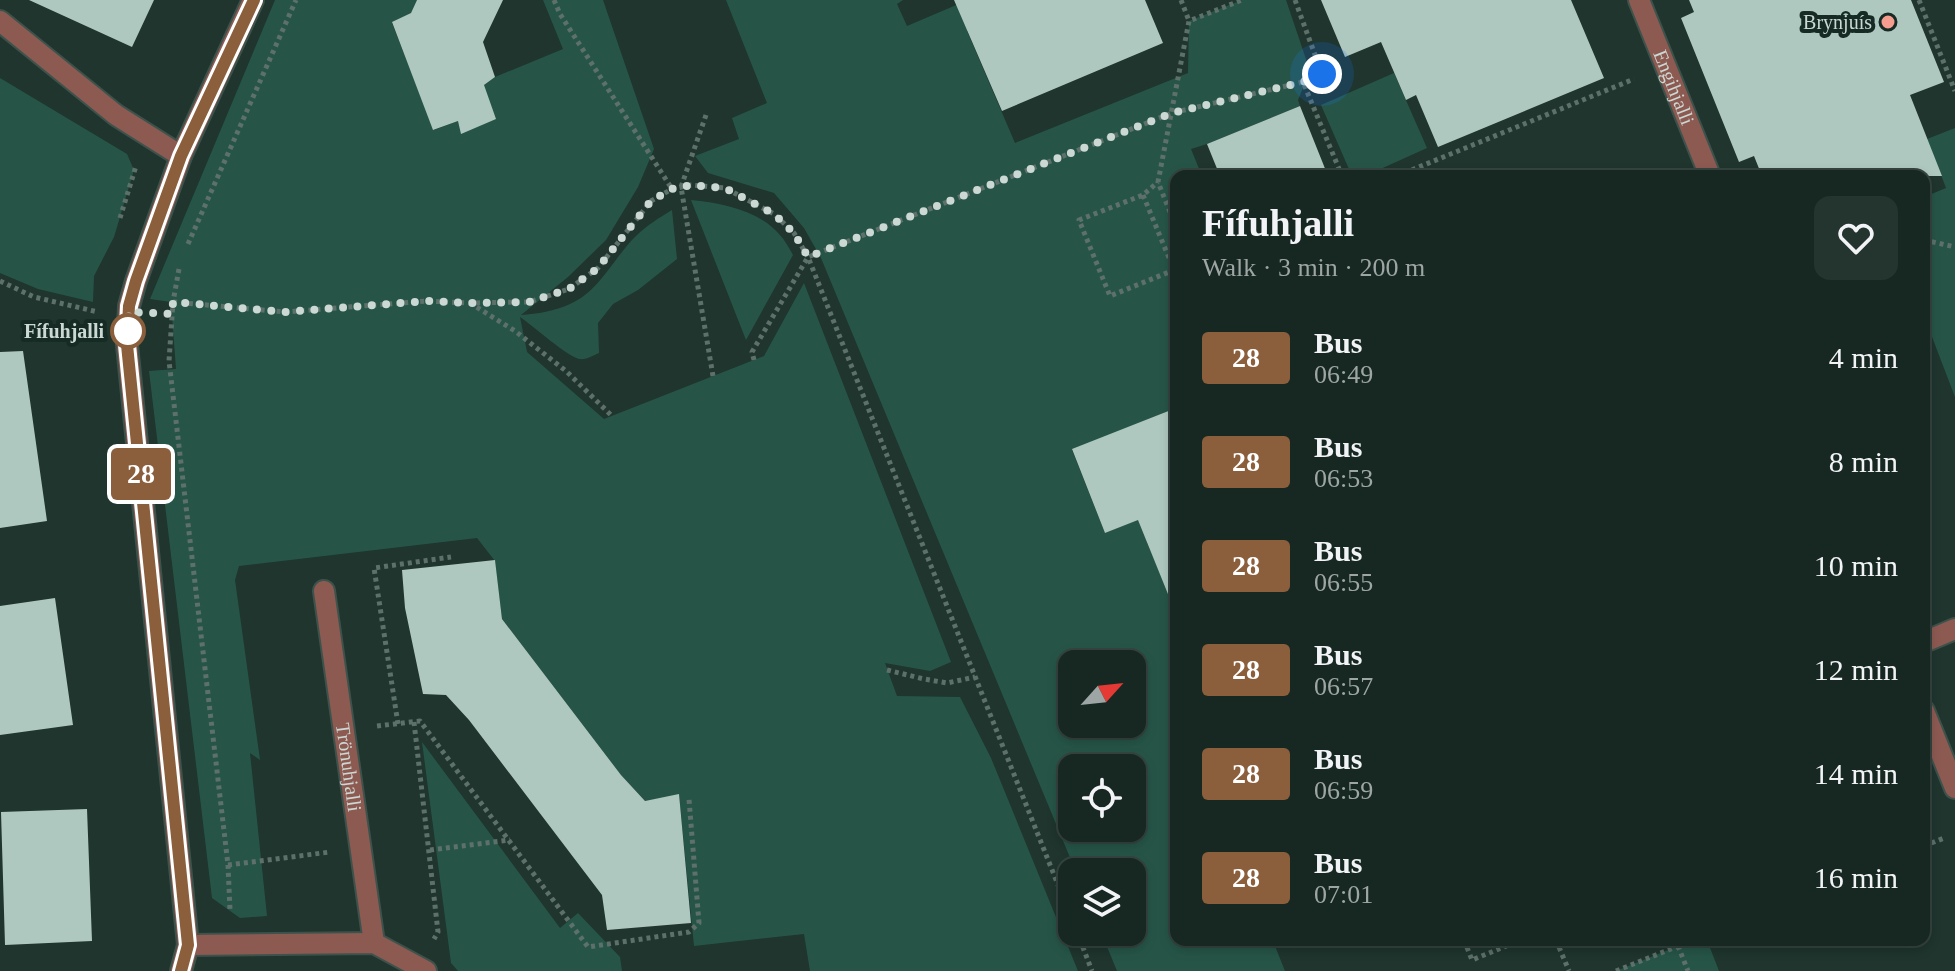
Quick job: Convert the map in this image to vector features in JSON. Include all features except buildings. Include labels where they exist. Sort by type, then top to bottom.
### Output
[{"type":"street","points":[[181,971],[188,945],[127,345],[129,312],[136,281],[181,156],[253,0]]},
{"type":"street","name":"Engihjalli","points":[[1639,0],[1708,170]]},
{"type":"street","points":[[0,21],[116,115],[181,156]]},
{"type":"street","name":"Trönuhjalli","points":[[324,591],[374,943]]},
{"type":"street","points":[[1930,639],[1955,629]]},
{"type":"street","points":[[1930,726],[1955,788]]},
{"type":"street","points":[[188,945],[374,943],[423,969]]},
{"type":"path","points":[[183,255],[296,0]]},
{"type":"path","points":[[554,0],[672,189]]},
{"type":"path","points":[[1170,212],[1158,182],[1189,21],[1181,0]]},
{"type":"path","points":[[1189,21],[1242,0]]},
{"type":"path","points":[[754,360],[752,352],[808,257],[1172,113],[1303,82],[1322,74],[1295,0]]},
{"type":"path","points":[[1919,0],[1955,91]]},
{"type":"path","points":[[1412,170],[1634,79]]},
{"type":"path","points":[[1303,82],[1340,170]]},
{"type":"path","points":[[706,115],[681,187],[713,376]]},
{"type":"path","points":[[1158,182],[1143,195],[1079,220],[1110,296],[1170,272]]},
{"type":"path","points":[[173,302],[285,312],[427,301],[529,302],[569,289],[598,268],[651,201],[672,189],[691,185],[725,188],[774,214],[794,233],[808,257],[1058,885]]},
{"type":"path","points":[[1143,195],[1170,260]]},
{"type":"path","points":[[1930,241],[1955,247]]},
{"type":"path","points":[[181,263],[173,302],[169,361],[228,865],[231,915],[227,944]]},
{"type":"path","points":[[0,281],[34,297],[102,313],[172,314]]},
{"type":"path","points":[[469,303],[536,347],[612,416]]},
{"type":"path","points":[[398,724],[374,568],[451,557]]},
{"type":"path","points":[[887,670],[947,683],[975,677]]},
{"type":"path","points":[[344,730],[420,721],[588,947],[689,932],[699,923],[689,799]]},
{"type":"path","points":[[414,722],[438,932],[423,969]]},
{"type":"path","points":[[1930,844],[1944,838]]},
{"type":"path","points":[[430,850],[510,840]]},
{"type":"path","points":[[228,865],[361,849]]},
{"type":"path","points":[[1082,946],[1092,971]]},
{"type":"path","points":[[1466,946],[1472,960],[1506,946]]},
{"type":"path","points":[[1559,946],[1569,971]]},
{"type":"path","points":[[1616,971],[1678,946],[1688,971]]},
{"type":"green space","points":[[275,0],[417,0],[411,13],[392,23],[434,130],[458,121],[484,85],[495,77],[563,49],[543,0],[603,0],[654,149],[638,187],[606,240],[568,277],[521,315],[552,310],[581,298],[636,236],[672,210],[677,259],[638,290],[613,304],[598,323],[599,353],[585,359],[575,357],[520,317],[527,352],[604,419],[764,356],[804,283],[951,662],[930,671],[885,663],[897,696],[960,697],[991,758],[1058,922],[1058,946],[1068,946],[1078,971],[810,971],[804,934],[694,946],[679,795],[645,801],[621,775],[502,619],[495,561],[477,538],[239,566],[235,580],[260,760],[250,753],[267,916],[240,918],[212,898],[149,371],[176,369],[171,302],[150,299]]},
{"type":"green space","points":[[726,0],[903,0],[897,4],[907,26],[968,0],[967,31],[1015,143],[1188,73],[1189,21],[1242,0],[1286,0],[1310,71],[1298,100],[1300,106],[1191,149],[1200,170],[1170,170],[1170,410],[1072,450],[1105,533],[1170,507],[1147,542],[1170,598],[1170,946],[1275,946],[1285,971],[1117,971],[1107,946],[1146,946],[1146,858],[1070,858],[1064,842],[1146,842],[1146,754],[1058,754],[1058,829],[821,258],[804,228],[774,193],[708,173],[695,156],[739,139],[732,118],[767,103]]},
{"type":"green space","points":[[1394,73],[1427,148],[1378,170],[1349,170],[1321,105]]},
{"type":"green space","points":[[0,78],[127,154],[134,170],[114,237],[94,276],[93,302],[38,289],[0,273]]},
{"type":"green space","points":[[1955,128],[1955,397],[1930,332],[1930,195],[1946,188],[1927,139]]},
{"type":"green space","points":[[691,200],[750,213],[781,236],[793,255],[746,340]]},
{"type":"green space","points":[[422,742],[560,928],[578,913],[620,957],[622,971],[458,971],[451,963]]},
{"type":"green space","points":[[1678,946],[1709,946],[1719,971],[1616,971]]},
{"type":"bus line","name":"28","points":[[181,971],[188,945],[127,345],[129,306],[181,156],[254,0]]},
{"type":"place","name":"Brynjuís","points":[[1888,22]]},
{"type":"place","name":"Fífuhjalli","points":[[128,331]]},
{"type":"route","points":[[128,331],[129,312],[172,314],[173,302],[285,312],[427,301],[529,302],[569,289],[598,268],[651,201],[672,189],[691,185],[725,188],[774,214],[794,233],[808,257],[1172,113],[1303,82],[1322,74]]}]
